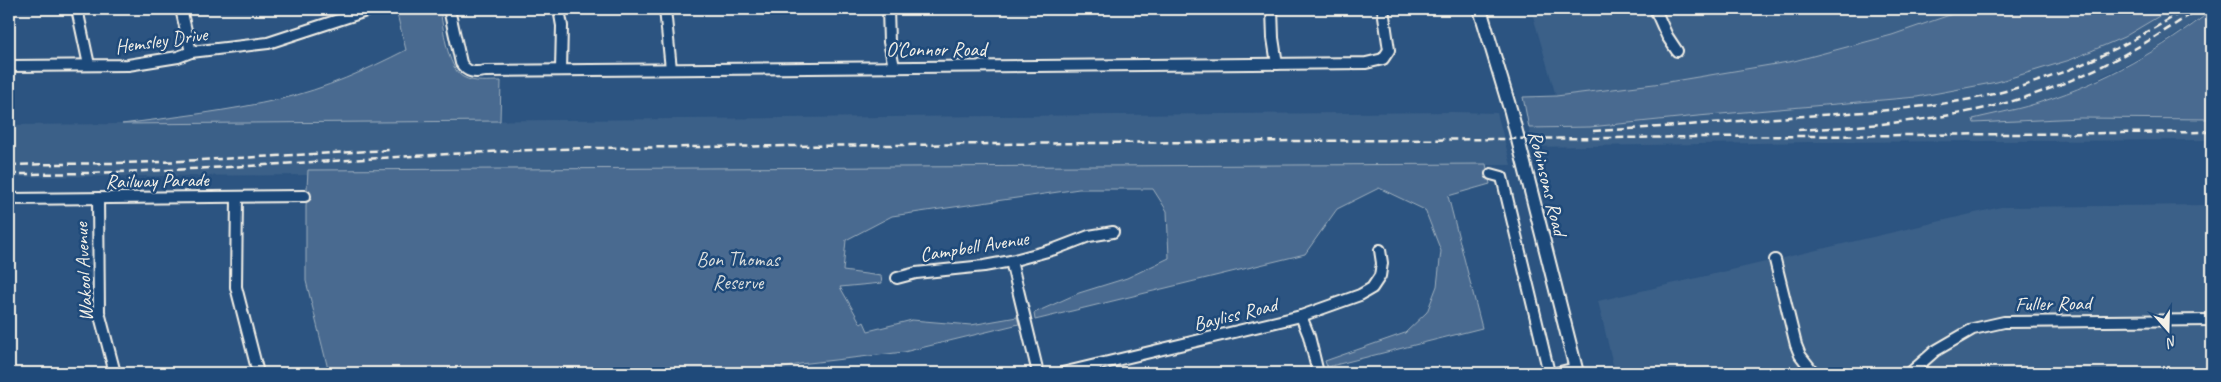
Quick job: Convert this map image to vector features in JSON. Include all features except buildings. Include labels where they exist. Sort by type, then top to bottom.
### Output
[{"type":"main road","name":"Robinsons Road","points":[[1480,9],[1511,112],[1576,371]]},
{"type":"street","points":[[77,9],[90,65]]},
{"type":"street","points":[[181,9],[191,52]]},
{"type":"street","name":"Hemsley Drive","points":[[9,66],[128,65],[178,58],[191,52],[268,43],[372,9]]},
{"type":"street","name":"O'Connor Road","points":[[449,9],[459,49],[468,66],[486,70],[1373,62],[1386,56],[1390,46],[1383,9]]},
{"type":"street","points":[[559,9],[562,26],[561,70]]},
{"type":"street","points":[[665,9],[668,69]]},
{"type":"street","points":[[888,9],[890,67]]},
{"type":"street","points":[[1272,9],[1272,64]]},
{"type":"street","points":[[1655,9],[1667,36],[1677,51]]},
{"type":"street","points":[[1491,174],[1502,176],[1549,373]]},
{"type":"street","name":"Railway Parade","points":[[9,199],[306,196]]},
{"type":"street","points":[[237,197],[236,287],[258,373]]},
{"type":"street","name":"Wakool Avenue","points":[[98,198],[99,312],[115,373]]},
{"type":"street","name":"Campbell Avenue","points":[[897,278],[916,273],[1010,262],[1055,249],[1089,236],[1113,232]]},
{"type":"street","name":"Bayliss Road","points":[[1062,373],[1304,315],[1360,296],[1372,288],[1380,276],[1382,263],[1380,250]]},
{"type":"street","points":[[1775,260],[1796,345],[1800,355],[1814,373]]},
{"type":"street","points":[[1010,262],[1038,373]]},
{"type":"street","points":[[1304,315],[1318,373]]},
{"type":"street","name":"Fuller Road","points":[[1910,373],[1936,351],[1973,329],[2004,322],[2212,320]]},
{"type":"street","points":[[1556,373],[1576,371]]},
{"type":"shaded area","points":[[1531,9],[1967,9],[1892,35],[1794,61],[1662,83],[1556,96]]},
{"type":"shaded area","points":[[2171,9],[2212,10],[2147,54],[2079,88],[2043,102],[1974,119],[1974,122],[2080,118],[2212,119],[2212,140],[1809,142],[1532,147],[1529,128],[1590,127],[1917,97],[2070,60],[2124,37]]},
{"type":"shaded area","points":[[1497,113],[1511,165],[308,170],[308,175],[9,177],[9,125]]},
{"type":"shaded area","points":[[2212,205],[2212,373],[1615,373],[1598,301],[2001,207]]},
{"type":"green space","points":[[440,9],[449,56],[458,72],[463,77],[472,80],[501,81],[500,121],[122,124],[242,107],[297,95],[345,78],[406,50],[396,10]]},
{"type":"green space","points":[[1967,9],[2171,9],[2124,37],[2070,60],[1997,82],[1917,97],[1590,127],[1529,128],[1523,97],[1556,96],[1662,83],[1794,61],[1892,35]]},
{"type":"green space","points":[[2212,10],[2212,119],[2080,118],[1974,123],[1973,119],[2044,101],[2111,74],[2174,38]]},
{"type":"green space","name":"Bon Thomas Reserve","points":[[1486,164],[1490,184],[1448,196],[1482,328],[1327,367],[1325,361],[1405,333],[1427,312],[1437,286],[1441,251],[1425,210],[1379,188],[1337,209],[1305,254],[1035,320],[1034,313],[1079,293],[1127,278],[1169,258],[1167,211],[1153,189],[1079,189],[892,216],[846,240],[843,271],[881,276],[882,283],[840,287],[861,324],[864,322],[868,331],[912,320],[971,325],[1017,317],[1019,324],[904,352],[800,364],[765,373],[329,373],[306,281],[308,170]]},
{"type":"railway","points":[[1593,131],[1880,111],[1971,99],[2028,85],[2082,64],[2135,39],[2186,9]]},
{"type":"railway","points":[[1798,130],[1918,120],[1990,107],[2018,99],[2072,80],[2098,68],[2124,55],[2198,9]]},
{"type":"railway","points":[[9,174],[155,171],[446,154],[592,148],[2212,132]]},
{"type":"railway","points":[[9,165],[162,162],[390,150]]}]
